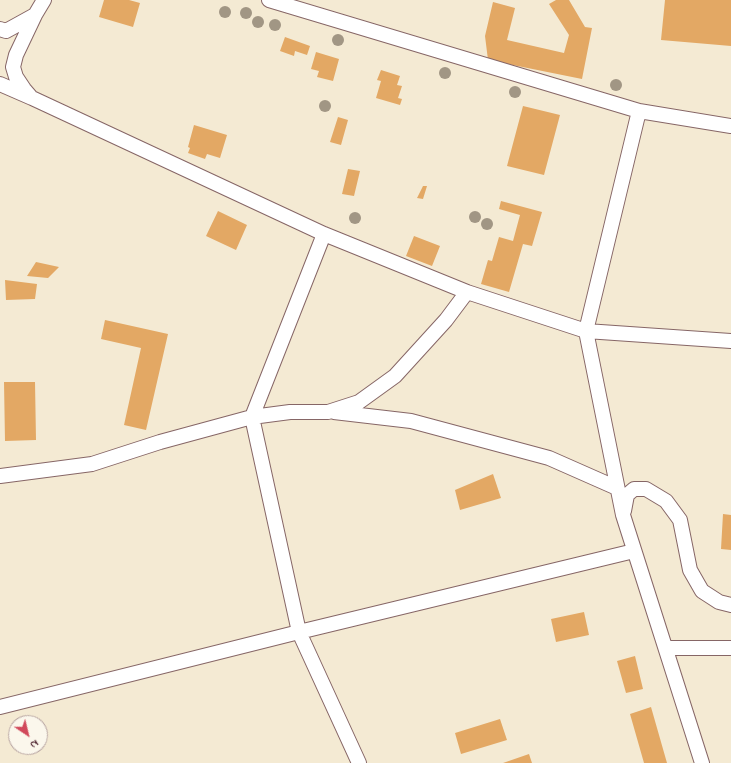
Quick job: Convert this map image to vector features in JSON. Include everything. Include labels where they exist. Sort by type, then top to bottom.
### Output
[{"type":"street","points":[[32,98],[16,77],[13,67],[16,55],[35,14],[44,0]]},
{"type":"street","points":[[270,0],[639,111],[731,126]]},
{"type":"street","points":[[0,29],[6,30],[35,14]]},
{"type":"street","points":[[0,84],[324,234],[467,292],[586,331],[731,341]]},
{"type":"street","points":[[639,111],[586,331],[623,515],[702,763]]},
{"type":"street","points":[[324,234],[252,418],[299,632],[359,763]]},
{"type":"street","points":[[328,412],[359,402],[395,376],[446,320],[467,292]]},
{"type":"street","points":[[0,476],[92,464],[160,442],[252,418],[290,412],[328,412],[412,421],[549,458],[618,488]]},
{"type":"street","points":[[623,515],[627,495],[634,489],[646,489],[666,501],[680,520],[690,570],[702,591],[719,602],[731,605]]},
{"type":"street","points":[[0,707],[299,632],[634,551]]},
{"type":"street","points":[[666,648],[731,648]]},
{"type":"building","points":[[104,0],[129,0],[140,3],[133,27],[99,17]]},
{"type":"building","points":[[556,0],[569,0],[585,27],[592,28],[582,79],[488,60],[485,36],[493,2],[515,8],[507,40],[564,53],[569,35],[549,4]]},
{"type":"building","points":[[665,0],[731,0],[731,46],[661,40]]},
{"type":"building","points":[[285,37],[310,46],[307,55],[295,51],[294,56],[280,51]]},
{"type":"building","points":[[316,52],[339,59],[333,81],[317,77],[319,71],[311,69]]},
{"type":"building","points":[[381,70],[400,76],[397,85],[402,86],[398,98],[402,99],[400,105],[376,98],[381,81],[377,80]]},
{"type":"building","points":[[523,106],[560,115],[544,175],[507,166]]},
{"type":"building","points":[[338,117],[348,120],[341,145],[330,142]]},
{"type":"building","points":[[194,125],[227,135],[220,158],[207,154],[205,159],[188,153],[190,148],[188,147]]},
{"type":"building","points":[[348,169],[360,171],[354,196],[342,194]]},
{"type":"building","points":[[423,186],[427,186],[423,199],[417,198]]},
{"type":"building","points":[[501,201],[542,212],[532,246],[523,244],[509,292],[481,284],[488,260],[492,261],[499,237],[513,241],[520,215],[499,209]]},
{"type":"building","points":[[218,211],[247,225],[236,250],[206,236]]},
{"type":"building","points":[[414,236],[440,246],[432,266],[406,256]]},
{"type":"building","points":[[36,262],[59,267],[48,278],[27,276]]},
{"type":"building","points":[[5,280],[37,284],[35,299],[6,300]]},
{"type":"building","points":[[105,320],[168,334],[146,430],[124,425],[141,348],[101,339]]},
{"type":"building","points":[[4,382],[35,382],[36,440],[5,441]]},
{"type":"building","points":[[493,474],[501,498],[460,510],[455,490]]},
{"type":"building","points":[[723,514],[731,515],[731,550],[721,549]]},
{"type":"building","points":[[584,612],[589,635],[556,642],[551,619]]},
{"type":"building","points":[[635,656],[643,689],[626,693],[617,661]]},
{"type":"building","points":[[651,707],[667,763],[644,763],[630,714]]},
{"type":"building","points":[[500,719],[507,740],[461,754],[455,733]]},
{"type":"building","points":[[529,754],[532,763],[503,763]]}]
